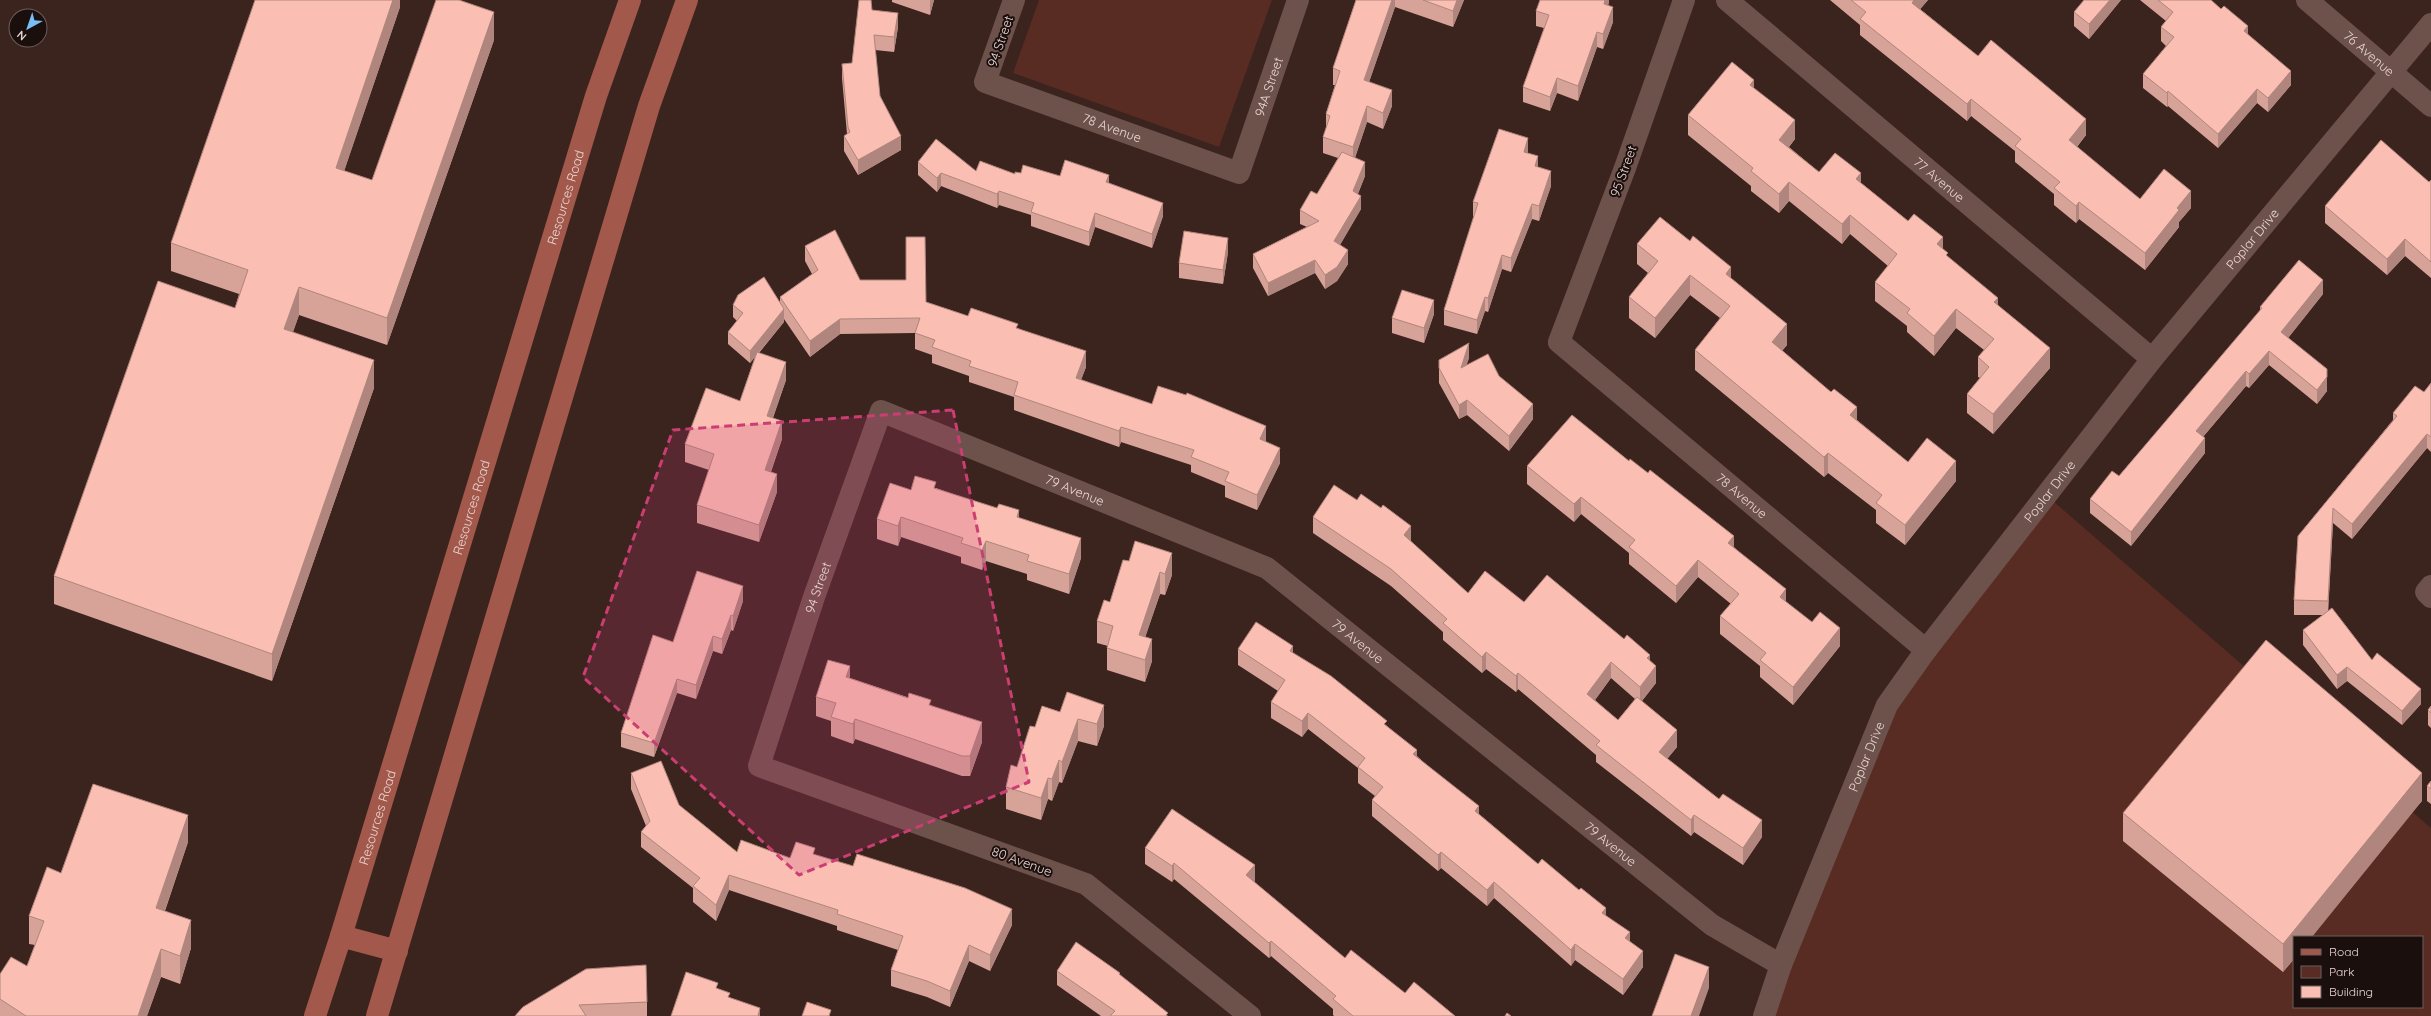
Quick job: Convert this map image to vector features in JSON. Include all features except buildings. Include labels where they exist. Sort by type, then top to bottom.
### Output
[{"type":"main road","name":"Resources Road","points":[[315,1016],[341,936],[594,104],[630,0]]},
{"type":"main road","points":[[376,1016],[397,951],[649,106],[687,0]]},
{"type":"main road","points":[[341,936],[397,951]]},
{"type":"street","name":"94 Street","points":[[985,82],[1014,0]]},
{"type":"street","name":"94A Street","points":[[1239,173],[1298,0]]},
{"type":"street","name":"95 Street","points":[[1559,342],[1625,168],[1684,0]]},
{"type":"street","name":"77 Avenue","points":[[1727,0],[2152,359]]},
{"type":"street","name":"76 Avenue","points":[[2307,0],[2431,106]]},
{"type":"street","name":"Poplar Drive","points":[[1764,1016],[1781,965],[1887,705],[1926,650],[2152,359],[2431,24]]},
{"type":"street","name":"78 Avenue","points":[[985,82],[1239,173]]},
{"type":"street","name":"78 Avenue","points":[[1559,342],[1926,650]]},
{"type":"street","name":"94 Street","points":[[759,766],[814,597],[881,411]]},
{"type":"street","name":"79 Avenue","points":[[881,411],[1267,568],[1712,925],[1781,965]]},
{"type":"street","name":"80 Avenue","points":[[759,766],[1086,884],[1250,1016]]},
{"type":"highlighted area","points":[[953,410],[1029,782],[799,875],[583,677],[673,430]]},
{"type":"green space","points":[[1039,0],[1272,0],[1219,147],[1013,73]]},
{"type":"green space","points":[[2046,495],[2431,828],[2431,1016],[1764,1016],[1887,705]]}]
